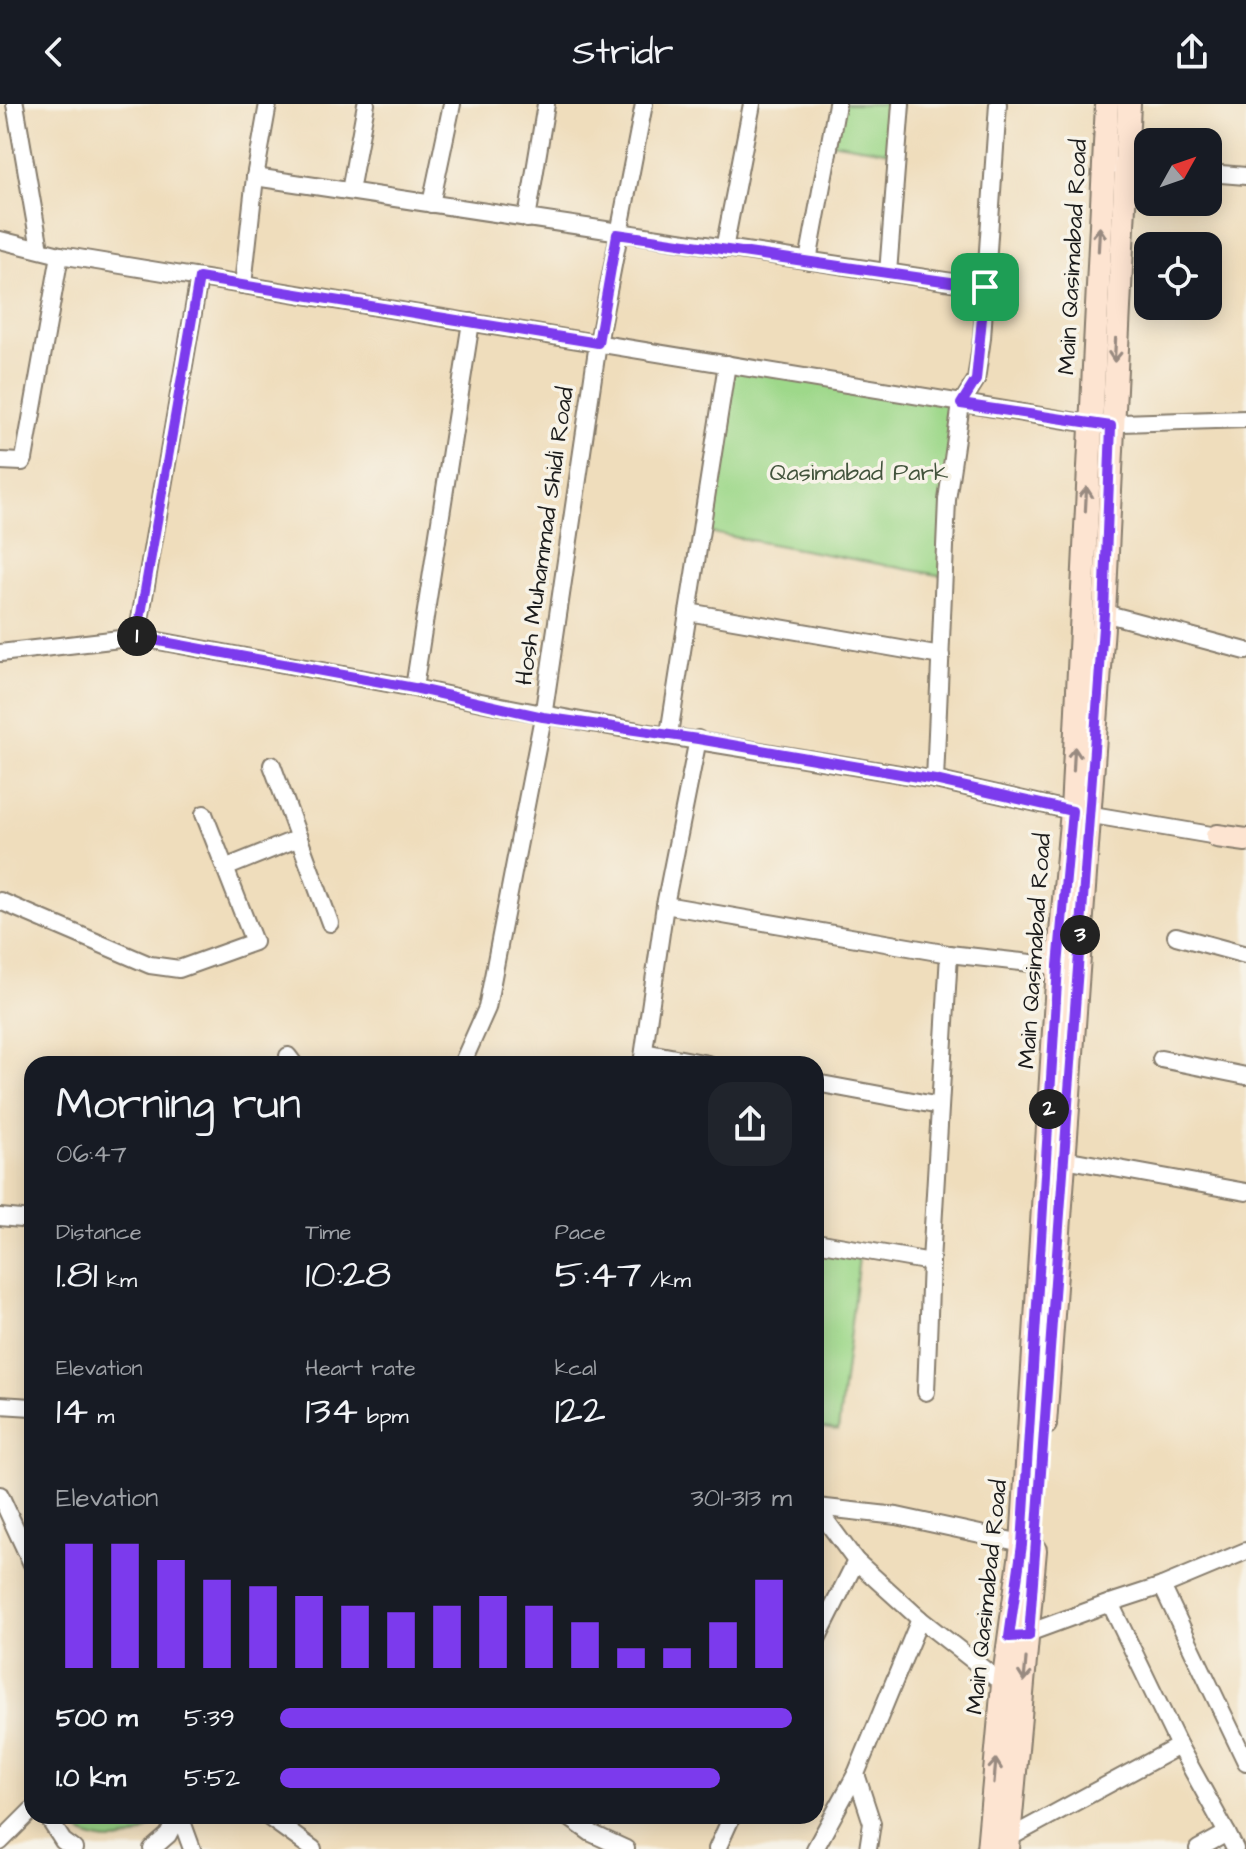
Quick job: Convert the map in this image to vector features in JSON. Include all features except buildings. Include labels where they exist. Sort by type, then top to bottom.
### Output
[{"type":"main road","name":"Main Qasimabad Road","points":[[1008,1843],[1019,1636],[1064,1159],[1113,166],[1107,104]]},
{"type":"main road","name":"Main Qasimabad Road","points":[[1113,166],[1129,104]]},
{"type":"main road","name":"Main Qasimabad Road","points":[[1029,1545],[1058,966],[1104,613],[1100,425]]},
{"type":"main road","points":[[1217,836],[1246,840]]},
{"type":"main road","name":"Main Qasimabad Road","points":[[988,1849],[1003,1684],[1019,1636]]},
{"type":"street","points":[[15,104],[40,249]]},
{"type":"street","points":[[243,285],[255,177],[268,104]]},
{"type":"street","points":[[350,191],[366,104]]},
{"type":"street","points":[[431,204],[452,104]]},
{"type":"street","points":[[527,219],[546,104]]},
{"type":"street","name":"Hosh Muhammad Shidi Road","points":[[466,1056],[487,1008],[543,717],[598,343],[644,104]]},
{"type":"street","points":[[724,249],[752,104]]},
{"type":"street","points":[[808,261],[837,104]]},
{"type":"street","points":[[888,273],[901,104]]},
{"type":"street","points":[[935,780],[947,500],[961,404],[976,380],[998,104]]},
{"type":"street","points":[[1113,166],[1134,168]]},
{"type":"street","points":[[1222,174],[1246,176]]},
{"type":"street","points":[[255,177],[617,234],[985,287]]},
{"type":"street","points":[[0,240],[60,255],[1100,425],[1246,419]]},
{"type":"street","points":[[0,461],[22,462],[24,459],[60,255]]},
{"type":"street","points":[[137,637],[199,278]]},
{"type":"street","points":[[414,688],[471,322]]},
{"type":"street","points":[[669,734],[727,364]]},
{"type":"street","points":[[688,612],[941,656]]},
{"type":"street","points":[[1104,613],[1246,651]]},
{"type":"street","points":[[0,653],[137,637],[414,688],[543,717],[669,734],[935,780],[1079,813],[1217,836]]},
{"type":"street","points":[[643,1056],[665,905],[698,739]]},
{"type":"street","points":[[272,765],[330,923]]},
{"type":"street","points":[[0,901],[150,965],[179,969],[254,942],[204,814]]},
{"type":"street","points":[[225,868],[299,838]]},
{"type":"street","points":[[665,905],[949,954],[1058,966]]},
{"type":"street","points":[[1176,936],[1246,955]]},
{"type":"street","points":[[926,1392],[949,954]]},
{"type":"street","points":[[1161,1059],[1246,1076]]},
{"type":"street","points":[[824,1084],[940,1106]]},
{"type":"street","points":[[1064,1159],[1246,1192]]},
{"type":"street","points":[[0,1217],[24,1219]]},
{"type":"street","points":[[824,1243],[931,1262]]},
{"type":"street","points":[[0,1405],[24,1406]]},
{"type":"street","points":[[0,1495],[24,1547]]},
{"type":"street","points":[[824,1508],[897,1516],[1029,1545]]},
{"type":"street","points":[[824,1518],[856,1561],[920,1619],[1003,1684]]},
{"type":"street","points":[[1019,1636],[1162,1586],[1246,1551]]},
{"type":"street","points":[[824,1625],[856,1561]]},
{"type":"street","points":[[1162,1586],[1246,1762]]},
{"type":"street","points":[[1110,1603],[1179,1746],[1235,1849]]},
{"type":"street","points":[[815,1849],[856,1774],[920,1619]]},
{"type":"street","points":[[1008,1843],[1179,1746]]},
{"type":"street","points":[[856,1774],[872,1823],[868,1849]]},
{"type":"street","points":[[0,1842],[24,1818]]},
{"type":"street","points":[[52,1824],[63,1841],[74,1849]]},
{"type":"street","points":[[152,1849],[168,1835],[174,1824]]},
{"type":"street","points":[[182,1824],[192,1849]]},
{"type":"street","points":[[278,1824],[313,1849]]},
{"type":"street","points":[[578,1824],[626,1849]]},
{"type":"street","points":[[591,1833],[595,1824]]},
{"type":"street","points":[[717,1849],[728,1824]]},
{"type":"street","points":[[1198,1849],[1227,1833]]},
{"type":"green space","points":[[837,104],[901,104],[897,153],[830,142]]},
{"type":"green space","name":"Qasimabad Park","points":[[727,364],[961,404],[944,576],[701,531]]},
{"type":"green space","points":[[824,1243],[860,1249],[838,1430],[824,1428]]},
{"type":"green space","points":[[69,1824],[155,1824],[139,1835],[112,1841],[84,1835]]},
{"type":"route","points":[[617,234],[985,287],[976,380],[961,404],[1111,426],[1104,613],[1029,1636],[1009,1637],[1022,1545],[1058,966],[1072,811],[935,780],[698,739],[543,717],[414,688],[137,637],[199,278],[598,343],[617,234]]}]
